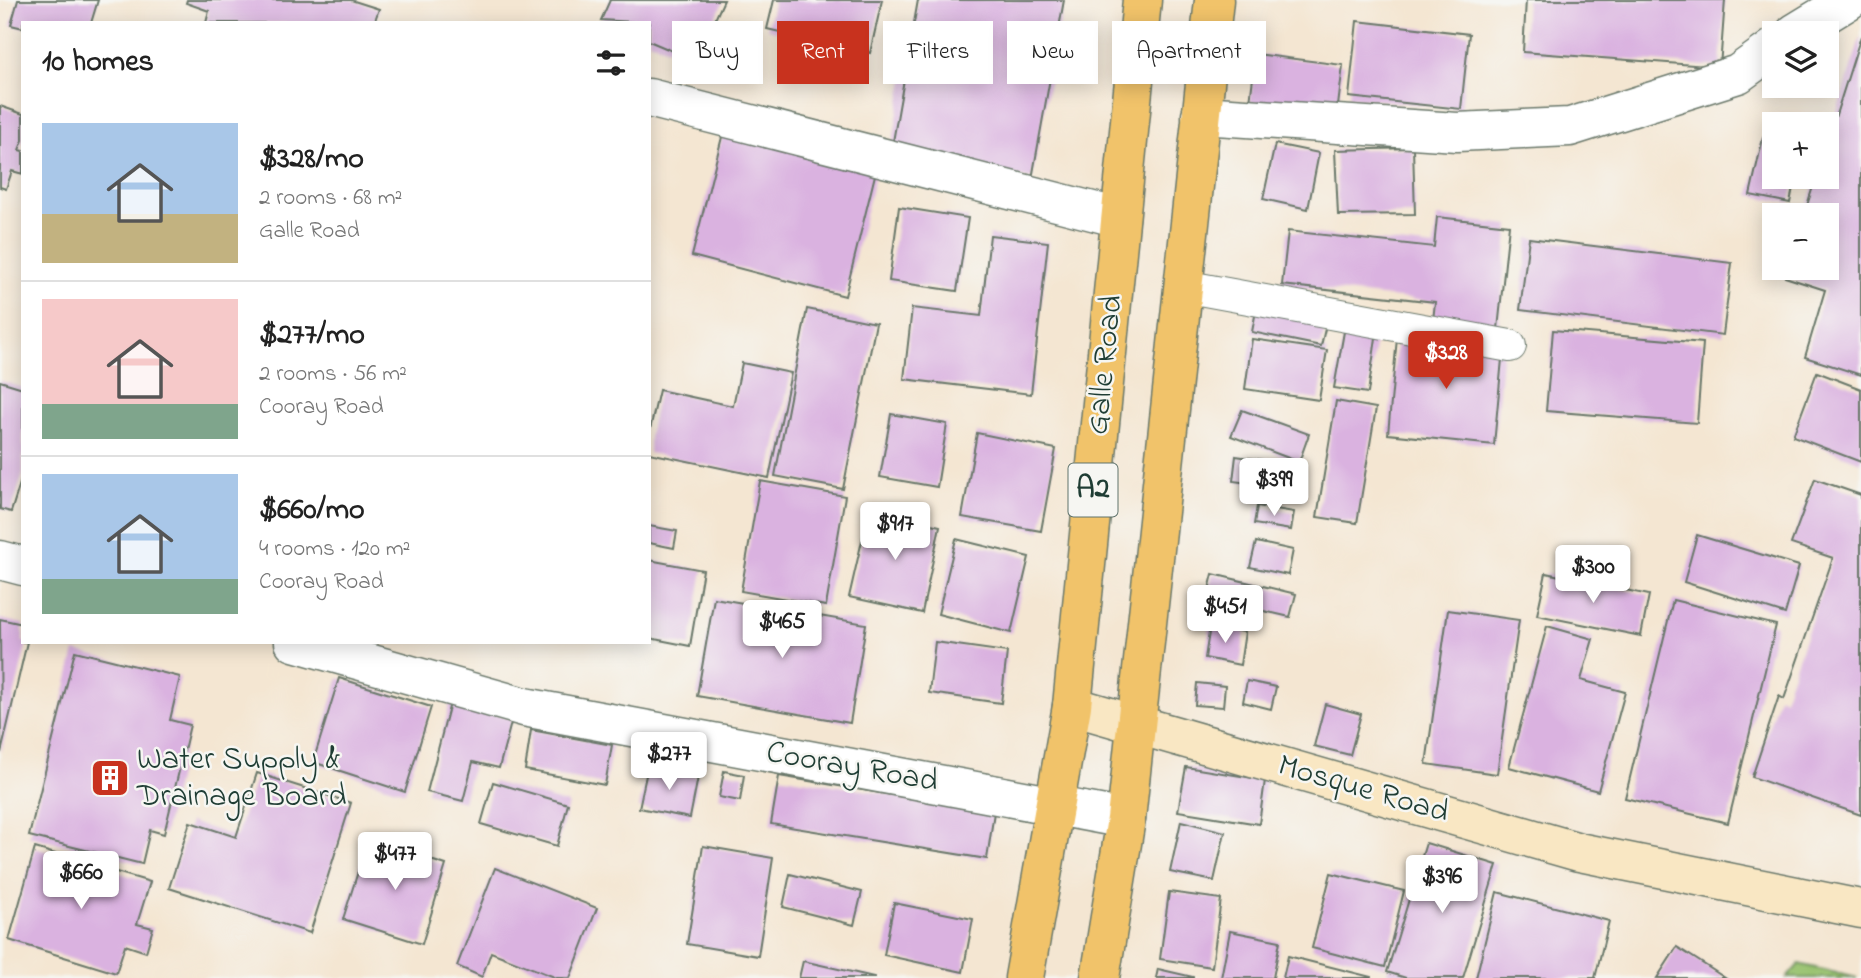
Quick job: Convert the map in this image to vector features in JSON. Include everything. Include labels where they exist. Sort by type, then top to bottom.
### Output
[{"type":"highway","name":"Galle Road","points":[[1024,978],[1072,706],[1142,0]]},
{"type":"highway","name":"A2","points":[[1100,978],[1126,819],[1214,0]]},
{"type":"street","points":[[1815,21],[1849,0]]},
{"type":"street","points":[[1201,114],[1457,132],[1570,128],[1738,74],[1762,57]]},
{"type":"street","points":[[651,99],[1120,218]]},
{"type":"street","points":[[0,560],[21,565]]},
{"type":"street","name":"Cooray Road","points":[[301,644],[524,707],[1126,819]]},
{"type":"street","name":"Mosque Road","points":[[1072,706],[1579,852],[1861,909]]},
{"type":"lane","points":[[1183,286],[1510,345]]},
{"type":"green space","points":[[1799,964],[1857,978],[1787,978]]},
{"type":"building","points":[[18,0],[98,0],[92,21],[21,21],[21,28],[11,25]]},
{"type":"building","points":[[187,0],[351,0],[379,9],[375,21],[206,21],[209,11],[186,3]]},
{"type":"building","points":[[610,0],[724,0],[714,21],[672,21],[672,51],[651,42],[651,21],[601,20]]},
{"type":"building","points":[[774,0],[882,0],[870,53],[869,21],[777,21],[777,31],[767,29]]},
{"type":"building","points":[[918,0],[1064,0],[1060,21],[1007,21],[1007,84],[1049,84],[1032,179],[891,153],[903,84],[993,84],[993,21],[914,21]]},
{"type":"building","points":[[1526,0],[1725,0],[1720,67],[1523,52]]},
{"type":"building","points":[[1357,21],[1469,34],[1461,109],[1349,97]]},
{"type":"building","points":[[1861,36],[1861,375],[1805,357],[1825,290],[1794,280],[1839,280],[1839,203],[1808,203],[1812,189],[1839,189],[1839,112],[1837,112]]},
{"type":"building","points":[[1266,55],[1343,65],[1337,114],[1250,102],[1252,84],[1266,84]]},
{"type":"building","points":[[0,106],[21,113],[21,173],[12,171],[6,189],[0,187]]},
{"type":"building","points":[[724,129],[877,167],[845,296],[692,256]]},
{"type":"building","points":[[1762,142],[1762,189],[1793,189],[1790,203],[1750,195]]},
{"type":"building","points":[[1275,144],[1319,153],[1308,209],[1263,199]]},
{"type":"building","points":[[1413,148],[1415,214],[1338,215],[1335,150]]},
{"type":"building","points":[[899,207],[968,218],[957,291],[889,281]]},
{"type":"building","points":[[1437,217],[1509,225],[1498,329],[1433,321],[1435,302],[1282,285],[1288,231],[1434,247]]},
{"type":"building","points":[[990,235],[1048,242],[1031,394],[904,379],[912,308],[981,316]]},
{"type":"building","points":[[1529,238],[1732,263],[1723,335],[1520,310]]},
{"type":"building","points":[[1257,305],[1327,320],[1321,346],[1252,332]]},
{"type":"building","points":[[807,309],[876,323],[843,489],[775,476]]},
{"type":"building","points":[[1345,326],[1377,331],[1368,393],[1334,388]]},
{"type":"building","points":[[1553,330],[1703,343],[1697,423],[1546,411]]},
{"type":"building","points":[[1397,338],[1503,348],[1494,445],[1388,434]]},
{"type":"building","points":[[1252,339],[1327,350],[1319,400],[1245,389]]},
{"type":"building","points":[[742,363],[791,373],[769,478],[651,453],[651,425],[659,390],[733,406]]},
{"type":"building","points":[[1817,372],[1861,389],[1861,462],[1793,436]]},
{"type":"building","points":[[0,381],[21,387],[21,480],[11,512],[0,509]]},
{"type":"building","points":[[1336,401],[1376,408],[1357,523],[1317,517]]},
{"type":"building","points":[[1242,410],[1309,434],[1299,462],[1231,436]]},
{"type":"building","points":[[891,414],[947,424],[937,487],[880,477]]},
{"type":"building","points":[[977,433],[1056,449],[1041,531],[962,517]]},
{"type":"building","points":[[1236,456],[1298,465],[1294,489],[1233,481]]},
{"type":"building","points":[[1815,479],[1861,495],[1861,815],[1752,777],[1779,696],[1784,699],[1833,558],[1791,544]]},
{"type":"building","points":[[760,481],[845,496],[826,606],[741,591]]},
{"type":"building","points":[[1257,506],[1294,512],[1291,530],[1254,524]]},
{"type":"building","points":[[869,510],[940,526],[922,613],[849,597]]},
{"type":"building","points":[[651,526],[677,531],[674,548],[651,543]]},
{"type":"building","points":[[1697,535],[1799,566],[1785,614],[1684,582]]},
{"type":"building","points":[[956,539],[1029,557],[1011,633],[938,614]]},
{"type":"building","points":[[1256,542],[1293,550],[1288,575],[1250,567]]},
{"type":"building","points":[[651,560],[703,570],[690,646],[651,638]]},
{"type":"building","points":[[1546,573],[1649,595],[1641,636],[1537,615]]},
{"type":"building","points":[[1213,574],[1296,594],[1290,617],[1207,598]]},
{"type":"building","points":[[714,598],[866,624],[850,723],[697,696]]},
{"type":"building","points":[[1673,600],[1776,625],[1728,823],[1625,798]]},
{"type":"building","points":[[1448,610],[1519,620],[1497,774],[1426,764]]},
{"type":"building","points":[[0,619],[21,624],[21,644],[27,644],[1,753]]},
{"type":"building","points":[[1210,626],[1245,632],[1240,665],[1205,658]]},
{"type":"building","points":[[1547,626],[1593,639],[1581,680],[1625,692],[1598,791],[1509,767]]},
{"type":"building","points":[[935,642],[1007,652],[1001,703],[929,693]]},
{"type":"building","name":"Water Supply & Drainage Board","points":[[75,651],[180,677],[170,720],[190,725],[164,834],[150,830],[142,864],[29,836]]},
{"type":"building","points":[[339,678],[431,707],[405,792],[313,762]]},
{"type":"building","points":[[1247,681],[1276,687],[1271,709],[1243,702]]},
{"type":"building","points":[[1197,683],[1225,686],[1223,707],[1195,705]]},
{"type":"building","points":[[450,703],[512,719],[499,768],[473,762],[463,801],[427,792]]},
{"type":"building","points":[[1325,704],[1361,714],[1350,755],[1314,746]]},
{"type":"building","points":[[531,730],[612,745],[605,785],[525,770]]},
{"type":"building","points":[[648,766],[698,777],[690,818],[639,808]]},
{"type":"building","points":[[1186,767],[1265,780],[1259,824],[1178,811]]},
{"type":"building","points":[[724,771],[744,775],[740,801],[719,797]]},
{"type":"building","points":[[257,773],[351,803],[310,933],[169,888],[190,822],[236,837]]},
{"type":"building","points":[[779,776],[994,812],[987,859],[771,824]]},
{"type":"building","points":[[493,782],[568,804],[557,846],[481,824]]},
{"type":"building","points":[[1181,821],[1225,832],[1214,881],[1170,872]]},
{"type":"building","points":[[368,840],[446,865],[422,944],[343,919]]},
{"type":"building","points":[[1426,843],[1497,865],[1463,978],[1406,978],[1387,972]]},
{"type":"building","points":[[703,846],[773,858],[758,956],[687,944]]},
{"type":"building","points":[[35,848],[150,882],[137,924],[153,928],[146,952],[125,945],[116,973],[9,940]]},
{"type":"building","points":[[495,868],[597,908],[570,978],[557,978],[491,952],[482,977],[457,966]]},
{"type":"building","points":[[1331,873],[1404,891],[1385,967],[1312,948]]},
{"type":"building","points":[[790,874],[862,892],[854,925],[783,907]]},
{"type":"building","points":[[1169,892],[1221,899],[1212,967],[1160,959]]},
{"type":"building","points":[[1497,892],[1609,921],[1595,978],[1476,978]]},
{"type":"building","points":[[894,903],[973,919],[963,972],[884,955]]},
{"type":"building","points":[[1230,931],[1280,941],[1273,978],[1221,978]]},
{"type":"building","points":[[1677,947],[1725,978],[1657,978]]},
{"type":"building","points":[[1288,956],[1371,977],[1371,978],[1283,978]]},
{"type":"building","points":[[803,961],[874,977],[874,978],[799,978]]},
{"type":"building","points":[[1158,969],[1193,977],[1193,978],[1156,978]]},
{"type":"place","name":"Water Supply & Drainage Board","points":[[110,778]]}]
